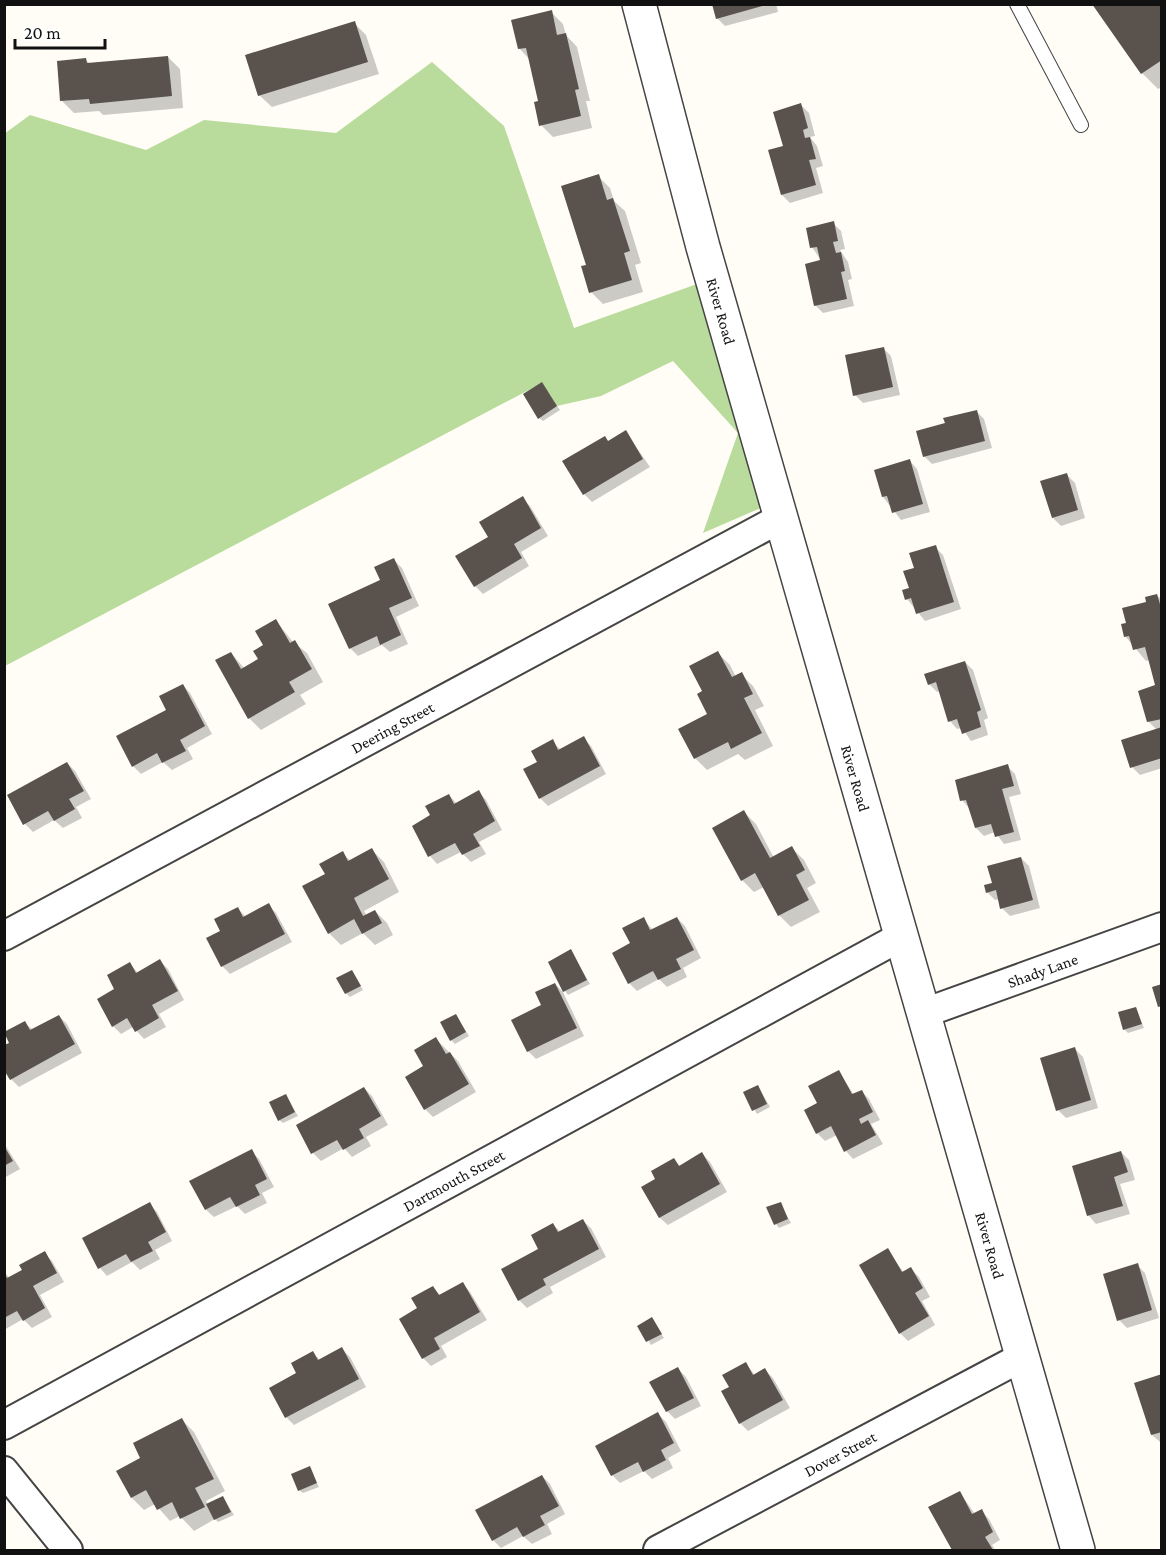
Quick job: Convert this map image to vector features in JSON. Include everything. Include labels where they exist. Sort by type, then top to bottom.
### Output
[{"type":"street","name":"River Road","points":[[639,4],[703,247],[1078,1551]]},
{"type":"street","name":"Deering Street","points":[[4,936],[782,518]]},
{"type":"street","name":"Shady Lane","points":[[924,1013],[1161,927]]},
{"type":"street","name":"Dartmouth Street","points":[[4,1425],[902,936]]},
{"type":"street","name":"Dover Street","points":[[658,1551],[1022,1357]]},
{"type":"street","points":[[4,1471],[68,1551]]},
{"type":"lane","points":[[1017,4],[1081,125]]},
{"type":"green space","points":[[432,62],[504,126],[574,328],[697,284],[763,507],[703,533],[738,433],[673,361],[601,396],[557,406],[542,383],[5,666],[4,134],[30,115],[146,150],[204,120],[336,133]]},
{"type":"building","points":[[712,4],[766,4],[766,5],[716,19]]},
{"type":"building","points":[[1092,4],[1162,4],[1162,60],[1141,74]]},
{"type":"building","points":[[552,10],[557,35],[566,33],[579,89],[575,90],[581,116],[539,126],[534,102],[538,101],[526,48],[518,49],[511,20]]},
{"type":"building","points":[[355,21],[368,62],[258,96],[245,55]]},
{"type":"building","points":[[168,56],[172,96],[90,104],[89,99],[60,101],[57,61],[86,58],[87,63]]},
{"type":"building","points":[[801,103],[808,128],[803,130],[805,138],[810,137],[816,159],[809,160],[816,185],[781,195],[768,150],[783,146],[773,112]]},
{"type":"building","points":[[599,174],[607,200],[613,198],[630,251],[624,253],[632,280],[589,293],[581,266],[586,265],[561,186]]},
{"type":"building","points":[[834,221],[838,241],[833,242],[836,253],[841,252],[845,271],[841,272],[847,299],[814,306],[805,264],[820,260],[817,247],[810,248],[806,228]]},
{"type":"building","points":[[884,347],[893,387],[853,396],[845,355]]},
{"type":"building","points":[[542,382],[557,406],[538,419],[523,394]]},
{"type":"building","points":[[977,410],[985,441],[923,457],[916,431],[945,423],[943,418]]},
{"type":"building","points":[[626,430],[643,459],[583,495],[562,461],[605,436],[608,441]]},
{"type":"building","points":[[910,459],[923,504],[892,513],[887,496],[882,497],[874,470]]},
{"type":"building","points":[[1067,473],[1078,510],[1052,518],[1040,481]]},
{"type":"building","points":[[523,496],[541,528],[514,544],[522,558],[474,587],[455,556],[488,537],[479,522]]},
{"type":"building","points":[[936,545],[954,602],[916,614],[911,598],[905,600],[902,590],[909,588],[903,571],[914,568],[909,553]]},
{"type":"building","points":[[394,558],[412,598],[389,608],[401,635],[380,645],[377,636],[349,649],[328,604],[380,580],[374,567]]},
{"type":"building","points":[[1157,594],[1162,611],[1162,719],[1147,722],[1138,691],[1155,685],[1145,647],[1133,650],[1129,636],[1124,637],[1121,624],[1126,623],[1122,608],[1146,602],[1145,597]]},
{"type":"building","points":[[276,619],[290,643],[295,640],[312,669],[289,682],[295,692],[248,719],[215,660],[231,652],[241,669],[258,659],[253,651],[263,645],[255,631]]},
{"type":"building","points":[[718,651],[732,677],[742,672],[753,694],[744,698],[762,733],[731,749],[728,742],[694,759],[678,729],[707,714],[697,694],[702,691],[689,666]]},
{"type":"building","points":[[965,661],[981,710],[977,712],[981,727],[962,734],[957,719],[948,722],[936,682],[928,685],[924,674]]},
{"type":"building","points":[[183,684],[205,726],[180,740],[186,751],[162,763],[157,753],[132,767],[116,736],[166,710],[159,696]]},
{"type":"building","points":[[1162,727],[1162,758],[1130,768],[1121,740]]},
{"type":"building","points":[[584,736],[600,766],[539,799],[523,769],[537,762],[531,751],[553,739],[558,750]]},
{"type":"building","points":[[67,762],[84,791],[69,799],[75,809],[54,821],[48,811],[23,825],[7,795]]},
{"type":"building","points":[[1008,764],[1014,786],[1002,789],[1014,832],[995,837],[991,824],[975,828],[966,800],[960,801],[955,780]]},
{"type":"building","points":[[479,790],[495,821],[473,834],[480,846],[462,855],[455,843],[428,857],[412,826],[430,815],[425,806],[449,794],[454,804]]},
{"type":"building","points":[[744,810],[770,858],[792,846],[805,870],[796,875],[809,900],[778,916],[755,873],[741,881],[712,828]]},
{"type":"building","points":[[372,848],[389,879],[354,898],[363,916],[375,910],[382,923],[362,934],[354,919],[328,934],[302,886],[325,874],[319,864],[343,851],[348,861]]},
{"type":"building","points":[[1021,857],[1033,900],[1000,909],[996,890],[986,893],[984,885],[992,883],[987,866]]},
{"type":"building","points":[[269,903],[285,934],[221,967],[206,938],[220,931],[214,919],[238,907],[243,917]]},
{"type":"building","points":[[644,917],[650,930],[677,917],[694,950],[676,959],[681,969],[658,980],[653,971],[628,984],[612,953],[630,943],[622,928]]},
{"type":"building","points":[[571,949],[587,980],[563,992],[548,962]]},
{"type":"building","points":[[160,959],[178,991],[152,1005],[159,1018],[135,1032],[127,1018],[112,1027],[97,999],[114,989],[107,975],[130,962],[136,973]]},
{"type":"building","points":[[352,970],[361,986],[345,994],[336,978]]},
{"type":"building","points":[[555,983],[577,1028],[527,1052],[511,1020],[541,1005],[535,992]]},
{"type":"building","points":[[1162,984],[1162,1006],[1158,1007],[1152,987]]},
{"type":"building","points":[[1136,1007],[1142,1024],[1123,1030],[1118,1012]]},
{"type":"building","points":[[456,1014],[466,1032],[450,1041],[440,1022]]},
{"type":"building","points":[[59,1015],[75,1044],[10,1080],[4,1070],[4,1045],[9,1043],[4,1032],[25,1021],[30,1030]]},
{"type":"building","points":[[436,1037],[446,1054],[450,1052],[469,1084],[424,1110],[405,1077],[423,1066],[414,1050]]},
{"type":"building","points":[[1075,1047],[1091,1100],[1056,1111],[1040,1058]]},
{"type":"building","points":[[839,1070],[852,1094],[862,1090],[873,1112],[859,1119],[861,1124],[868,1120],[876,1135],[844,1152],[831,1126],[816,1134],[804,1110],[817,1103],[808,1086]]},
{"type":"building","points":[[758,1085],[767,1104],[752,1111],[743,1092]]},
{"type":"building","points":[[364,1087],[381,1116],[359,1129],[364,1138],[343,1150],[337,1140],[311,1154],[296,1125]]},
{"type":"building","points":[[286,1094],[295,1112],[278,1121],[269,1102]]},
{"type":"building","points":[[4,1146],[13,1161],[4,1166]]},
{"type":"building","points":[[252,1149],[267,1179],[255,1185],[260,1195],[236,1207],[230,1197],[205,1210],[189,1181]]},
{"type":"building","points":[[1121,1151],[1128,1172],[1114,1177],[1123,1206],[1087,1216],[1072,1166]]},
{"type":"building","points":[[702,1152],[720,1184],[659,1218],[641,1187],[655,1179],[651,1171],[674,1158],[679,1166]]},
{"type":"building","points":[[150,1202],[166,1232],[148,1242],[153,1251],[131,1262],[126,1254],[98,1269],[82,1238]]},
{"type":"building","points":[[781,1202],[788,1219],[774,1225],[766,1207]]},
{"type":"building","points":[[583,1219],[599,1249],[543,1279],[546,1285],[518,1301],[501,1269],[538,1249],[531,1235],[553,1223],[558,1232]]},
{"type":"building","points":[[888,1248],[902,1272],[911,1267],[923,1288],[915,1293],[929,1316],[899,1334],[859,1265]]},
{"type":"building","points":[[45,1251],[57,1273],[33,1286],[45,1308],[23,1321],[17,1311],[4,1318],[4,1273],[7,1278],[22,1270],[19,1265]]},
{"type":"building","points":[[1138,1263],[1152,1310],[1117,1321],[1103,1274]]},
{"type":"building","points":[[463,1282],[480,1312],[434,1338],[440,1349],[422,1359],[399,1319],[417,1308],[411,1298],[433,1286],[439,1295]]},
{"type":"building","points":[[652,1317],[662,1334],[646,1342],[637,1326]]},
{"type":"building","points":[[342,1347],[359,1379],[285,1418],[269,1388],[296,1373],[291,1363],[313,1351],[318,1360]]},
{"type":"building","points":[[746,1362],[753,1375],[765,1368],[783,1400],[739,1424],[721,1391],[729,1387],[722,1375]]},
{"type":"building","points":[[678,1367],[694,1398],[666,1412],[649,1382]]},
{"type":"building","points":[[1162,1374],[1162,1432],[1151,1435],[1134,1383]]},
{"type":"building","points":[[658,1412],[674,1443],[661,1450],[666,1460],[643,1472],[638,1462],[611,1476],[595,1446]]},
{"type":"building","points":[[182,1418],[214,1479],[195,1488],[205,1507],[180,1519],[172,1502],[157,1510],[146,1490],[131,1498],[116,1471],[140,1458],[133,1443]]},
{"type":"building","points":[[310,1466],[317,1483],[298,1491],[291,1474]]},
{"type":"building","points":[[542,1475],[559,1506],[540,1516],[545,1525],[523,1537],[517,1527],[492,1541],[475,1510]]},
{"type":"building","points":[[960,1491],[972,1514],[982,1509],[993,1532],[985,1537],[993,1550],[952,1550],[928,1507]]},
{"type":"building","points":[[223,1496],[231,1512],[214,1520],[206,1504]]}]
